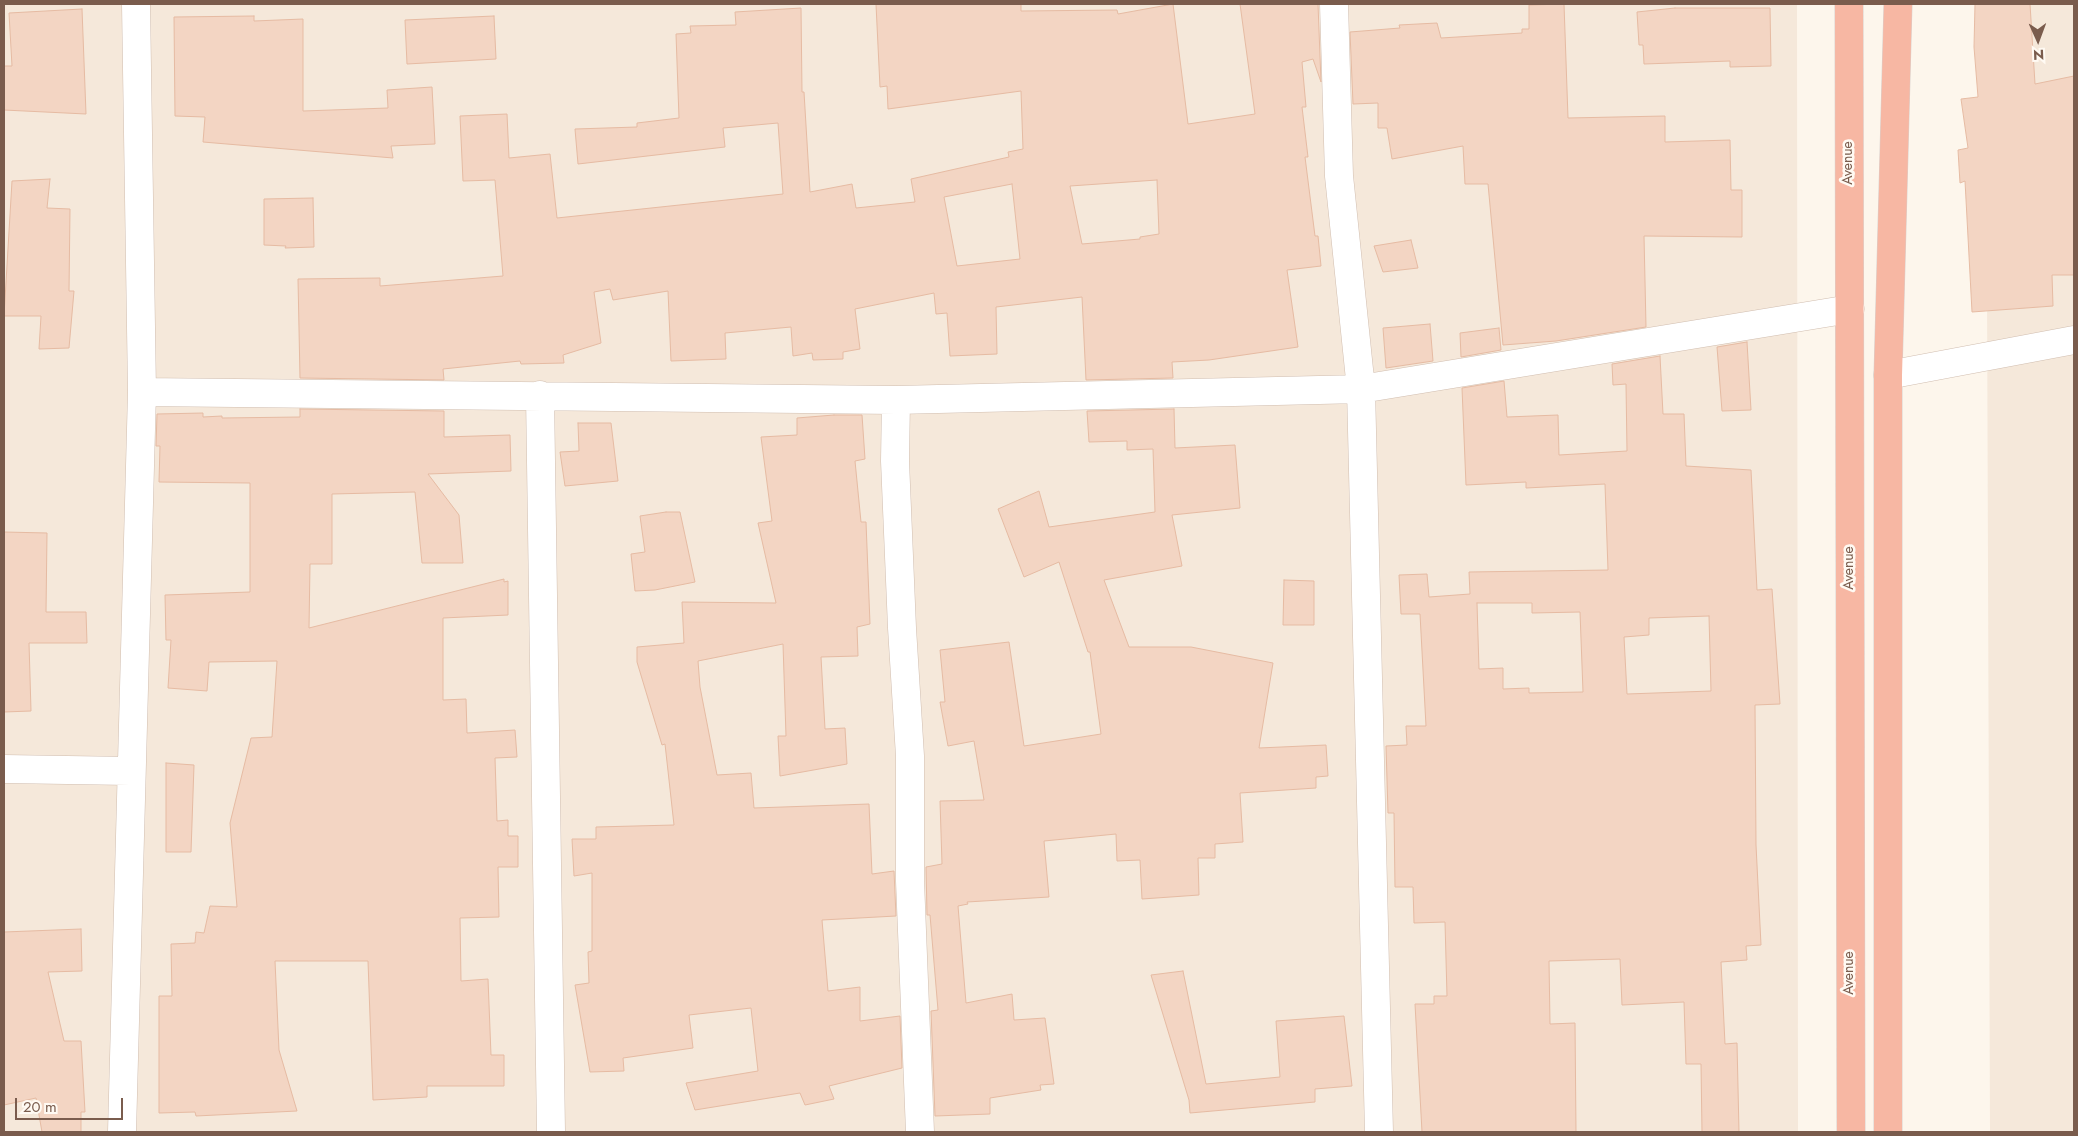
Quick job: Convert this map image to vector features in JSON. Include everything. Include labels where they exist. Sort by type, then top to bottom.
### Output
[{"type":"highway","name":"Avenue","points":[[1849,4],[1851,1132]]},
{"type":"highway","points":[[1888,1132],[1888,375],[1898,4]]},
{"type":"street","points":[[122,1132],[130,771],[142,392],[136,4]]},
{"type":"street","points":[[1334,4],[1339,176],[1361,390],[1379,1132]]},
{"type":"street","points":[[142,392],[896,400],[1361,390],[1850,309]]},
{"type":"street","points":[[1888,375],[2074,340]]},
{"type":"street","points":[[540,395],[551,1132]]},
{"type":"street","points":[[896,400],[894,461],[910,756],[910,881],[920,1132]]},
{"type":"street","points":[[4,770],[130,771]]},
{"type":"shaded area","points":[[4,4],[1797,4],[1798,1132],[4,1132]]},
{"type":"shaded area","points":[[1986,4],[2074,4],[2074,1132],[1990,1132]]},
{"type":"building","points":[[876,4],[1021,4],[1021,11],[1117,10],[1118,14],[1173,4],[1188,124],[1255,114],[1240,4],[1318,4],[1321,82],[1313,59],[1302,62],[1306,107],[1302,107],[1308,157],[1305,157],[1315,236],[1318,236],[1321,266],[1287,270],[1298,347],[1209,360],[1172,362],[1173,378],[1086,380],[1082,297],[996,307],[997,354],[950,356],[947,313],[936,314],[934,293],[855,309],[860,349],[843,352],[843,359],[813,360],[812,353],[793,356],[791,327],[725,333],[726,359],[671,361],[668,291],[613,300],[610,289],[594,292],[601,343],[563,355],[564,363],[521,364],[520,361],[443,369],[444,380],[300,378],[298,279],[380,278],[380,286],[503,276],[495,180],[463,181],[460,116],[507,114],[509,158],[550,154],[557,218],[783,194],[778,123],[723,128],[725,147],[578,164],[575,129],[637,127],[637,123],[679,118],[676,34],[691,33],[690,26],[736,25],[735,12],[801,8],[802,92],[804,92],[810,192],[852,184],[856,208],[915,202],[911,179],[1009,157],[1008,152],[1023,149],[1021,91],[888,109],[887,86],[880,87]],"holes":[[[1157,180],[1159,234],[1140,237],[1140,239],[1082,244],[1070,186]],[[1012,184],[1020,259],[957,266],[944,197]]]},
{"type":"building","points":[[1564,4],[1568,118],[1665,116],[1665,142],[1730,140],[1731,190],[1742,190],[1742,237],[1644,236],[1646,327],[1556,341],[1503,345],[1488,184],[1465,184],[1463,146],[1392,159],[1387,128],[1378,128],[1378,103],[1353,104],[1350,32],[1400,28],[1399,25],[1437,23],[1441,38],[1522,33],[1522,29],[1529,29],[1529,5]]},
{"type":"building","points":[[1975,4],[2030,4],[2035,84],[2074,76],[2074,275],[2052,275],[2053,306],[1972,312],[1965,181],[1960,183],[1958,150],[1968,148],[1961,99],[1978,97],[1974,47]]},
{"type":"building","points":[[1675,8],[1770,8],[1771,66],[1730,67],[1730,61],[1644,64],[1643,45],[1639,45],[1637,12]]},
{"type":"building","points":[[82,9],[86,114],[4,110],[4,66],[12,66],[9,13]]},
{"type":"building","points":[[254,16],[254,21],[303,19],[303,111],[388,108],[387,90],[432,87],[435,144],[391,146],[393,158],[203,142],[205,117],[175,116],[174,17]]},
{"type":"building","points":[[494,16],[496,59],[407,64],[405,20]]},
{"type":"building","points":[[50,179],[47,208],[70,209],[69,291],[74,291],[69,348],[39,349],[41,316],[4,316],[12,181]]},
{"type":"building","points":[[313,198],[314,247],[285,248],[286,246],[264,245],[264,199]]},
{"type":"building","points":[[1411,240],[1418,268],[1383,272],[1374,246]]},
{"type":"building","points":[[1430,324],[1433,361],[1386,368],[1383,328]]},
{"type":"building","points":[[1499,328],[1501,350],[1461,357],[1460,333]]},
{"type":"building","points":[[1747,342],[1751,410],[1722,411],[1717,347]]},
{"type":"building","points":[[1660,356],[1663,414],[1684,414],[1686,466],[1751,470],[1757,590],[1772,589],[1780,704],[1755,705],[1756,845],[1761,945],[1746,946],[1747,960],[1721,962],[1725,1044],[1737,1043],[1739,1132],[1702,1132],[1701,1064],[1686,1064],[1684,1002],[1622,1005],[1620,959],[1549,961],[1550,1024],[1575,1023],[1576,1132],[1422,1132],[1415,1004],[1434,1004],[1434,996],[1447,996],[1445,922],[1414,923],[1413,887],[1395,887],[1394,813],[1388,813],[1386,746],[1407,745],[1406,726],[1426,726],[1420,614],[1401,614],[1399,575],[1427,574],[1429,597],[1470,594],[1469,572],[1608,570],[1605,484],[1526,488],[1526,482],[1466,485],[1462,388],[1504,381],[1507,417],[1558,415],[1559,455],[1627,451],[1626,384],[1613,385],[1612,364]],"holes":[[[1477,603],[1532,603],[1532,613],[1580,612],[1583,692],[1529,693],[1529,688],[1503,689],[1503,668],[1479,669]],[[1709,616],[1711,691],[1627,694],[1624,637],[1649,635],[1649,618]]]},
{"type":"building","points":[[300,409],[444,411],[444,437],[510,435],[511,471],[428,474],[459,515],[463,563],[422,563],[415,492],[332,494],[332,564],[310,564],[309,628],[504,579],[504,582],[508,581],[508,615],[443,618],[443,700],[466,699],[467,733],[515,730],[517,757],[495,758],[497,821],[508,820],[508,836],[518,836],[518,867],[498,867],[499,917],[460,918],[461,981],[488,979],[491,1055],[504,1055],[504,1086],[427,1086],[427,1097],[373,1100],[368,961],[275,961],[279,1050],[297,1111],[196,1116],[195,1112],[159,1113],[159,996],[172,996],[171,944],[195,943],[196,932],[204,933],[210,906],[237,907],[230,823],[251,738],[272,737],[277,661],[209,662],[207,691],[168,688],[171,640],[166,640],[165,595],[250,592],[250,483],[159,482],[160,446],[156,446],[157,414],[203,413],[203,417],[222,416],[222,418],[300,417]]},
{"type":"building","points":[[1174,409],[1175,448],[1235,445],[1240,508],[1172,515],[1182,566],[1104,580],[1129,647],[1191,647],[1273,663],[1259,748],[1326,745],[1328,776],[1316,777],[1316,788],[1240,793],[1243,842],[1215,844],[1215,858],[1198,858],[1199,895],[1142,899],[1140,860],[1117,861],[1116,834],[1044,841],[1049,897],[967,902],[968,904],[958,906],[966,1003],[1012,994],[1014,1020],[1045,1018],[1054,1084],[1040,1085],[1041,1090],[990,1098],[990,1114],[935,1116],[931,1011],[938,1010],[930,915],[927,915],[926,867],[942,864],[940,801],[984,800],[974,741],[948,746],[940,702],[945,702],[940,650],[1009,642],[1024,746],[1101,734],[1090,652],[1088,652],[1059,562],[1024,577],[998,509],[1039,491],[1049,527],[1155,512],[1153,449],[1127,450],[1127,441],[1089,442],[1087,411]]},
{"type":"building","points":[[862,415],[865,459],[855,461],[861,522],[866,522],[870,624],[857,627],[858,656],[821,657],[825,729],[845,728],[847,764],[780,776],[778,736],[786,736],[783,644],[698,661],[700,687],[717,775],[751,773],[754,808],[869,804],[872,874],[894,871],[896,916],[822,920],[828,991],[860,987],[860,1021],[900,1016],[902,1068],[829,1086],[834,1099],[805,1105],[800,1093],[695,1110],[686,1083],[758,1071],[751,1008],[689,1015],[693,1048],[623,1058],[624,1071],[590,1072],[575,985],[589,983],[588,952],[592,951],[592,873],[574,876],[572,839],[596,839],[596,827],[674,825],[665,744],[662,745],[637,662],[637,647],[684,643],[682,602],[776,603],[758,523],[772,521],[761,437],[797,435],[797,418]]},
{"type":"building","points":[[578,423],[611,423],[618,481],[565,486],[560,452],[579,451]]},
{"type":"building","points":[[680,512],[695,582],[655,590],[635,591],[631,554],[645,552],[640,516]]},
{"type":"building","points":[[4,532],[47,533],[46,612],[86,612],[87,643],[29,643],[31,711],[4,712]]},
{"type":"building","points":[[1284,580],[1314,581],[1314,625],[1283,625]]},
{"type":"building","points":[[166,763],[194,765],[191,852],[166,852]]},
{"type":"building","points":[[81,929],[82,971],[48,972],[64,1041],[81,1041],[85,1112],[81,1112],[81,1132],[42,1132],[36,1098],[4,1105],[4,932]]},
{"type":"building","points":[[1183,971],[1206,1084],[1280,1077],[1276,1021],[1344,1016],[1352,1086],[1315,1089],[1315,1102],[1190,1113],[1189,1100],[1151,975]]}]
